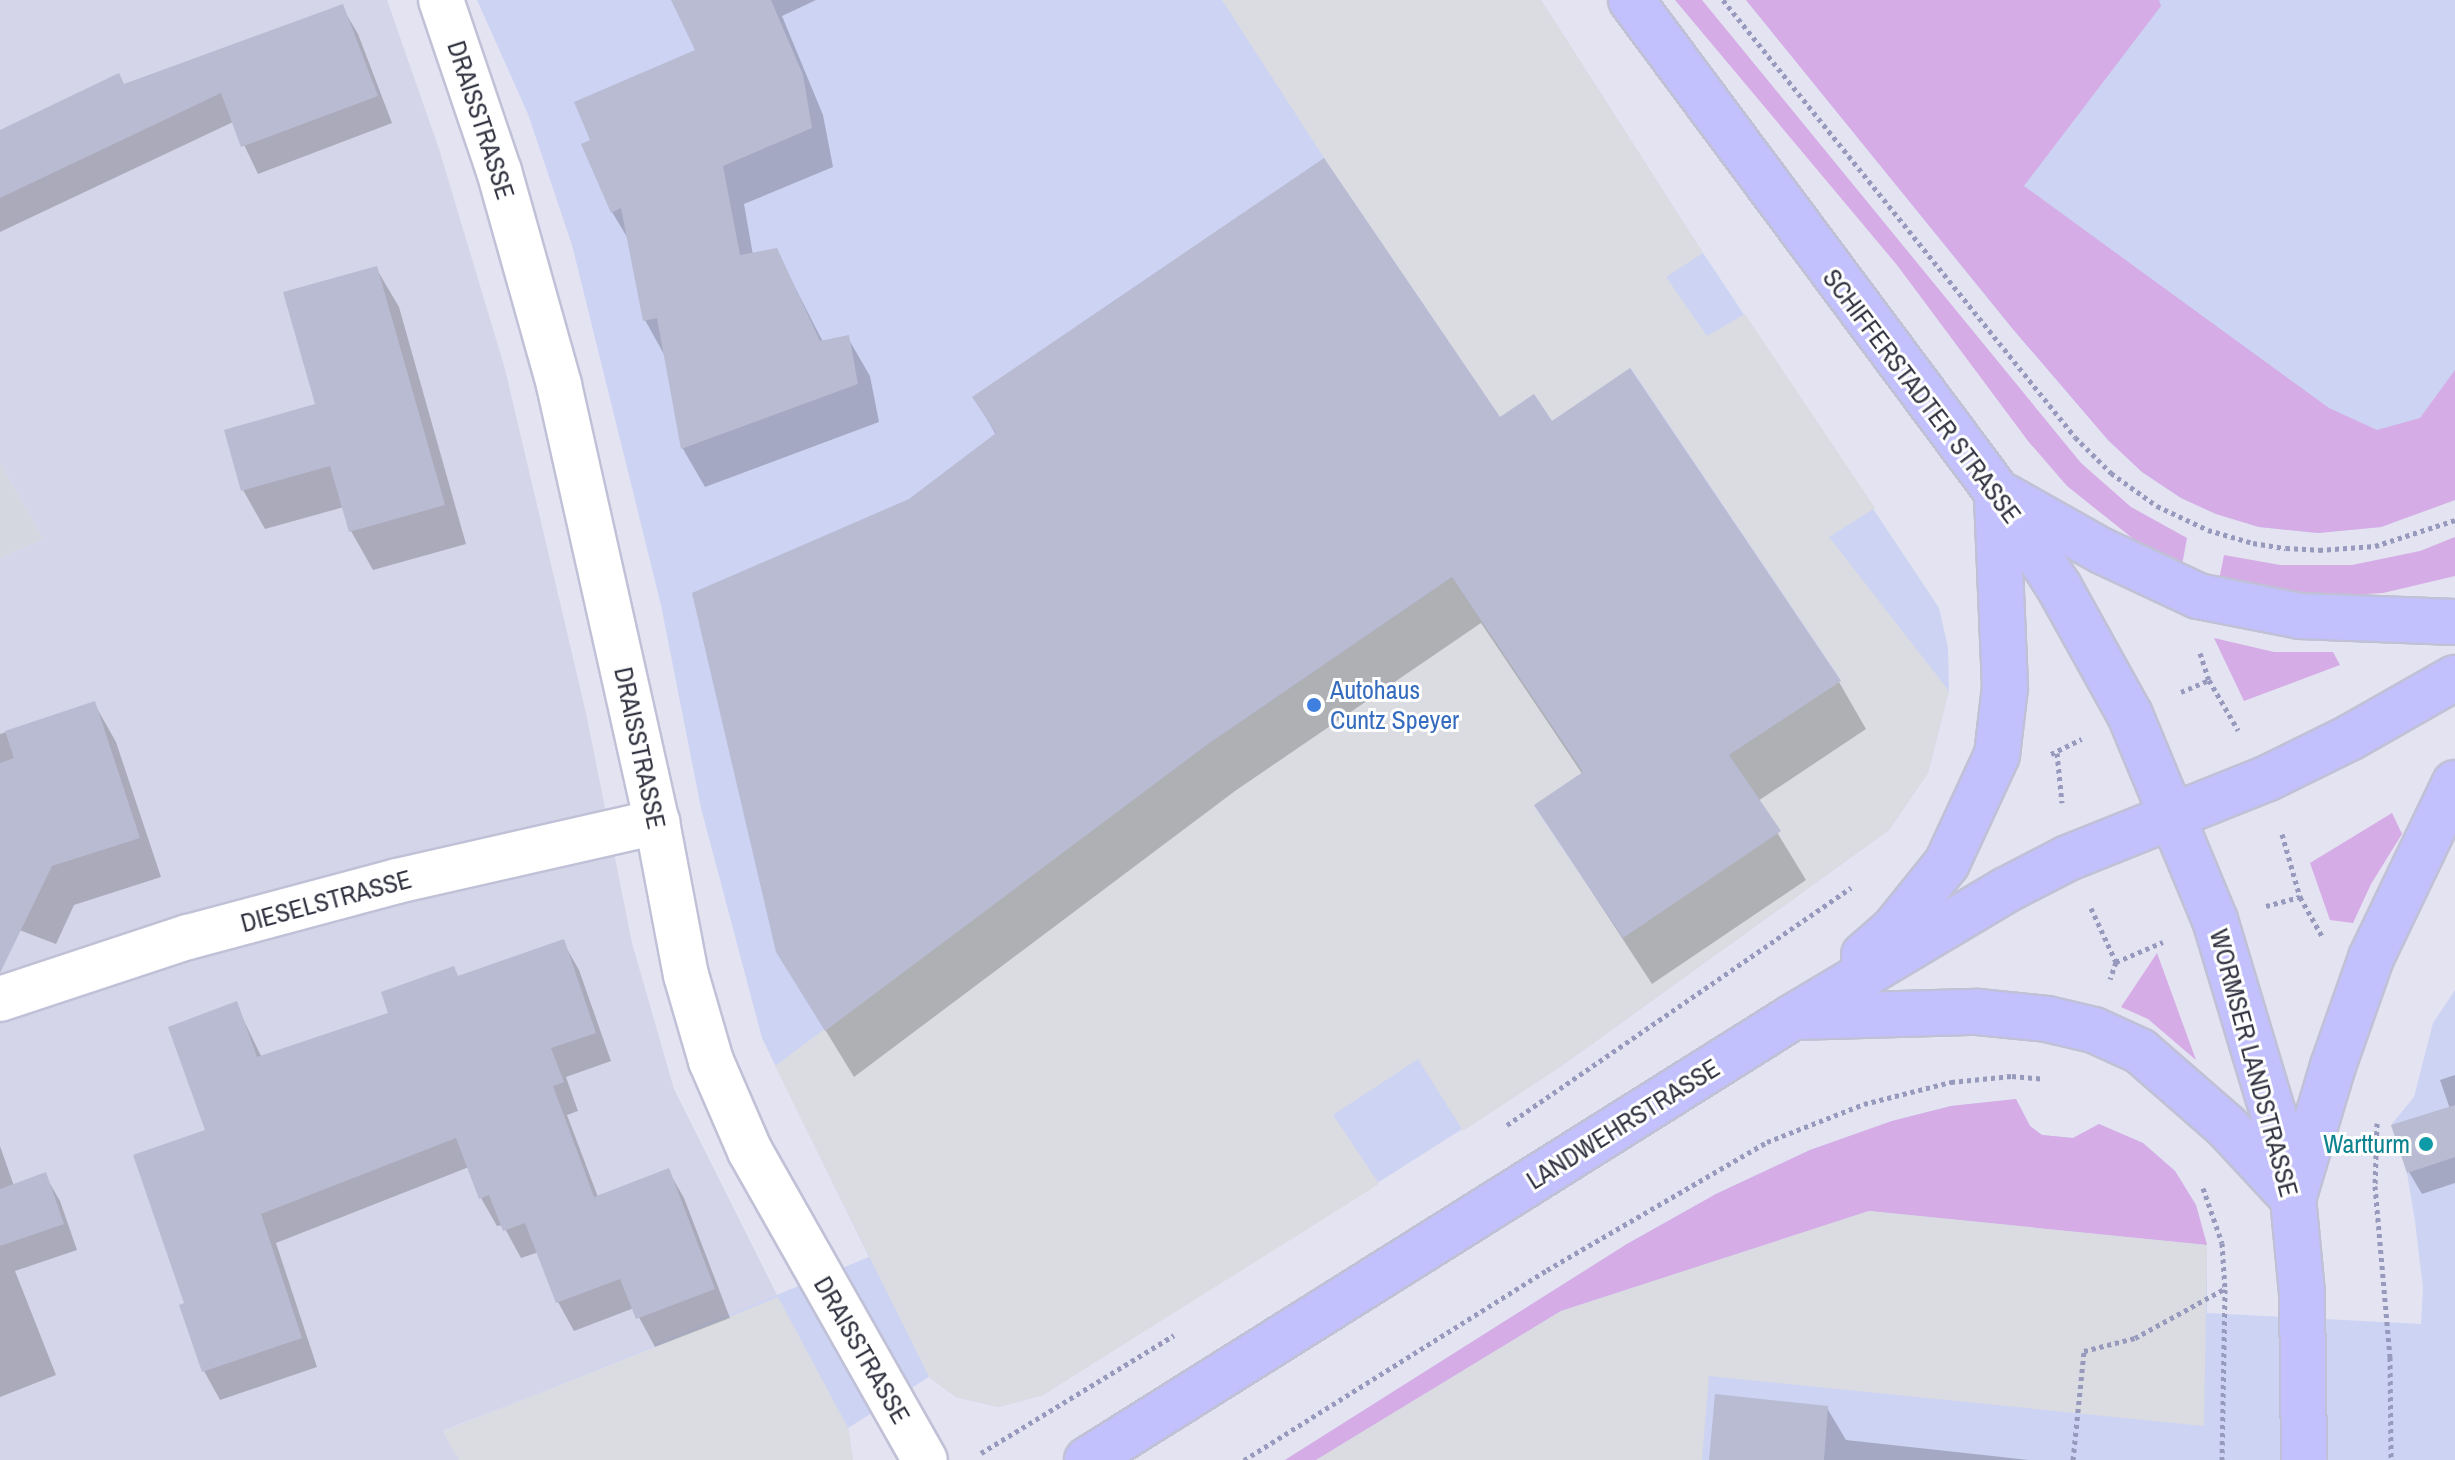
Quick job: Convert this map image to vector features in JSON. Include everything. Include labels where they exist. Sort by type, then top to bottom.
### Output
[{"type":"main road","name":"SCHIFFERSTADTER STRASSE","points":[[1631,0],[1997,492],[2059,587],[2130,715],[2174,816]]},
{"type":"main road","points":[[1997,492],[2102,551],[2198,596],[2300,616],[2455,622]]},
{"type":"main road","points":[[1793,1017],[1893,930],[1947,863],[1997,755],[2005,687],[1997,492]]},
{"type":"main road","name":"LANDWEHRSTRASSE","points":[[1087,1460],[1793,1017],[2006,890],[2068,858],[2294,765],[2455,678]]},
{"type":"main road","points":[[2293,1198],[2333,1066],[2371,958],[2455,783]]},
{"type":"main road","name":"WORMSER LANDSTRASSE","points":[[2174,816],[2215,920],[2273,1113],[2293,1198],[2302,1293],[2304,1460]]},
{"type":"main road","points":[[1793,1017],[1978,1012],[2047,1019],[2094,1030],[2140,1051],[2226,1126],[2293,1198]]},
{"type":"street","name":"DRAISSTRASSE","points":[[441,0],[499,171],[559,385],[657,822],[686,975],[711,1061],[750,1151],[925,1460]]},
{"type":"street","name":"DIESELSTRASSE","points":[[0,999],[248,921],[397,881],[657,822]]},
{"type":"path","points":[[1723,0],[1908,225],[2075,437],[2111,473],[2157,506],[2208,530],[2253,543],[2319,550],[2375,546],[2455,520]]},
{"type":"path","points":[[1244,1460],[1547,1270],[1767,1142],[1864,1104],[1951,1082],[2012,1076],[2069,1081],[2094,1030],[2116,962],[2068,858],[2057,752]]},
{"type":"path","points":[[1501,1130],[1789,934],[1853,886]]},
{"type":"path","points":[[2379,1108],[2375,1186],[2390,1357],[2391,1460]]},
{"type":"path","points":[[2201,1184],[2222,1243],[2225,1289],[2222,1460]]},
{"type":"path","points":[[2073,1460],[2084,1351],[2135,1338],[2225,1289]]},
{"type":"path","points":[[970,1460],[1180,1331]]},
{"type":"shaded area","points":[[0,0],[387,0],[439,149],[505,369],[586,713],[632,943],[674,1089],[778,1297],[443,1431],[459,1460],[0,1460],[0,558],[43,539],[0,463]]},
{"type":"shaded area","name":"Autohaus Cuntz Speyer","points":[[477,0],[1541,0],[1703,253],[1939,608],[1948,648],[1949,691],[1928,773],[1889,830],[1560,1067],[1043,1395],[998,1407],[956,1397],[929,1377],[848,1428],[853,1460],[459,1460],[443,1432],[869,1257],[762,1038],[701,808],[661,605],[572,245],[528,114]]},
{"type":"shaded area","points":[[1222,0],[1541,0],[1703,253],[1666,277],[1707,336],[1745,314],[1875,508],[1829,537],[1949,691],[1928,773],[1889,830],[1560,1067],[1463,1131],[1418,1059],[1333,1115],[1379,1184],[1043,1395],[998,1407],[956,1397],[929,1377],[775,1066],[1208,744],[1452,577],[1583,772],[1534,806],[1622,937],[1780,831],[1729,755],[1841,680],[1631,368],[1552,421],[1534,394],[1500,417],[1324,158]]},
{"type":"shaded area","points":[[1675,0],[1702,0],[2081,463],[2131,507],[2187,538],[2182,565],[2136,541],[2067,486],[2028,441],[1897,265]]},
{"type":"shaded area","points":[[1746,0],[2455,0],[2455,500],[2381,527],[2318,533],[2259,527],[2216,514],[2181,498],[2142,472],[2108,440],[2012,328]]},
{"type":"shaded area","points":[[1746,0],[2159,0],[2161,6],[2024,186],[2329,408],[2377,430],[2420,418],[2455,370],[2455,500],[2381,527],[2318,533],[2259,527],[2216,514],[2181,498],[2142,472],[2108,440],[2012,328]]},
{"type":"shaded area","points":[[0,463],[43,539],[0,558]]},
{"type":"shaded area","points":[[2455,537],[2455,576],[2383,593],[2313,597],[2219,580],[2224,555],[2280,565],[2352,565],[2420,551]]},
{"type":"shaded area","points":[[2214,638],[2274,652],[2333,652],[2340,665],[2244,701]]},
{"type":"shaded area","points":[[2392,813],[2402,834],[2371,884],[2353,923],[2330,920],[2310,863]]},
{"type":"shaded area","points":[[2157,953],[2196,1060],[2148,1019],[2121,1007]]},
{"type":"shaded area","points":[[2455,990],[2455,1460],[1285,1460],[1627,1244],[1716,1194],[1810,1150],[1892,1121],[1951,1106],[2016,1099],[2030,1126],[2042,1135],[2073,1138],[2099,1124],[2143,1143],[2175,1171],[2196,1205],[2207,1245],[2207,1313],[2421,1324],[2423,1288],[2415,1221],[2407,1173],[2391,1125],[2414,1097],[2433,1023]]},
{"type":"shaded area","points":[[2016,1099],[2030,1126],[2042,1135],[2073,1138],[2099,1124],[2143,1143],[2175,1171],[2196,1205],[2207,1245],[1869,1211],[1561,1311],[1316,1460],[1285,1460],[1627,1244],[1716,1194],[1810,1150],[1892,1121],[1951,1106]]},
{"type":"shaded area","points":[[1869,1211],[2207,1245],[2204,1426],[1709,1376],[1702,1460],[1316,1460],[1561,1311]]},
{"type":"shaded area","points":[[778,1297],[848,1428],[853,1460],[459,1460],[443,1432]]},
{"type":"building","points":[[671,0],[771,0],[803,75],[812,128],[723,166],[740,255],[777,248],[820,341],[849,335],[858,384],[681,449],[657,318],[643,321],[621,208],[611,213],[581,144],[590,140],[574,102],[695,50]]},
{"type":"building","points":[[343,4],[378,96],[241,147],[221,93],[0,198],[0,130],[119,73],[124,84]]},
{"type":"building","points":[[1324,158],[1500,417],[1534,394],[1552,421],[1630,368],[1841,681],[1729,755],[1781,831],[1623,938],[1534,805],[1583,772],[1452,577],[1208,744],[825,1031],[776,952],[692,593],[909,499],[996,433],[972,397]]},
{"type":"building","points":[[377,266],[445,505],[349,532],[330,466],[241,491],[224,430],[315,404],[283,292]]},
{"type":"building","points":[[95,701],[140,838],[52,866],[0,973],[0,763],[14,758],[5,731]]},
{"type":"building","points":[[564,939],[596,1033],[551,1048],[564,1082],[553,1086],[594,1197],[669,1168],[715,1289],[636,1319],[620,1279],[556,1303],[525,1223],[503,1231],[489,1195],[479,1199],[456,1138],[261,1214],[302,1338],[202,1372],[179,1305],[184,1303],[133,1155],[205,1130],[168,1027],[237,1001],[257,1057],[388,1013],[381,992],[454,966],[458,976]]},
{"type":"building","name":"Wartturm","points":[[2455,1105],[2455,1157],[2407,1173],[2391,1125]]},
{"type":"building","points":[[46,1172],[64,1224],[0,1246],[0,1189]]},
{"type":"building","points":[[1715,1394],[1828,1406],[1824,1460],[1709,1460]]},
{"type":"place","name":"Autohaus Cuntz Speyer","points":[[1314,705]]},
{"type":"place","name":"Wartturm","points":[[2426,1144]]}]
